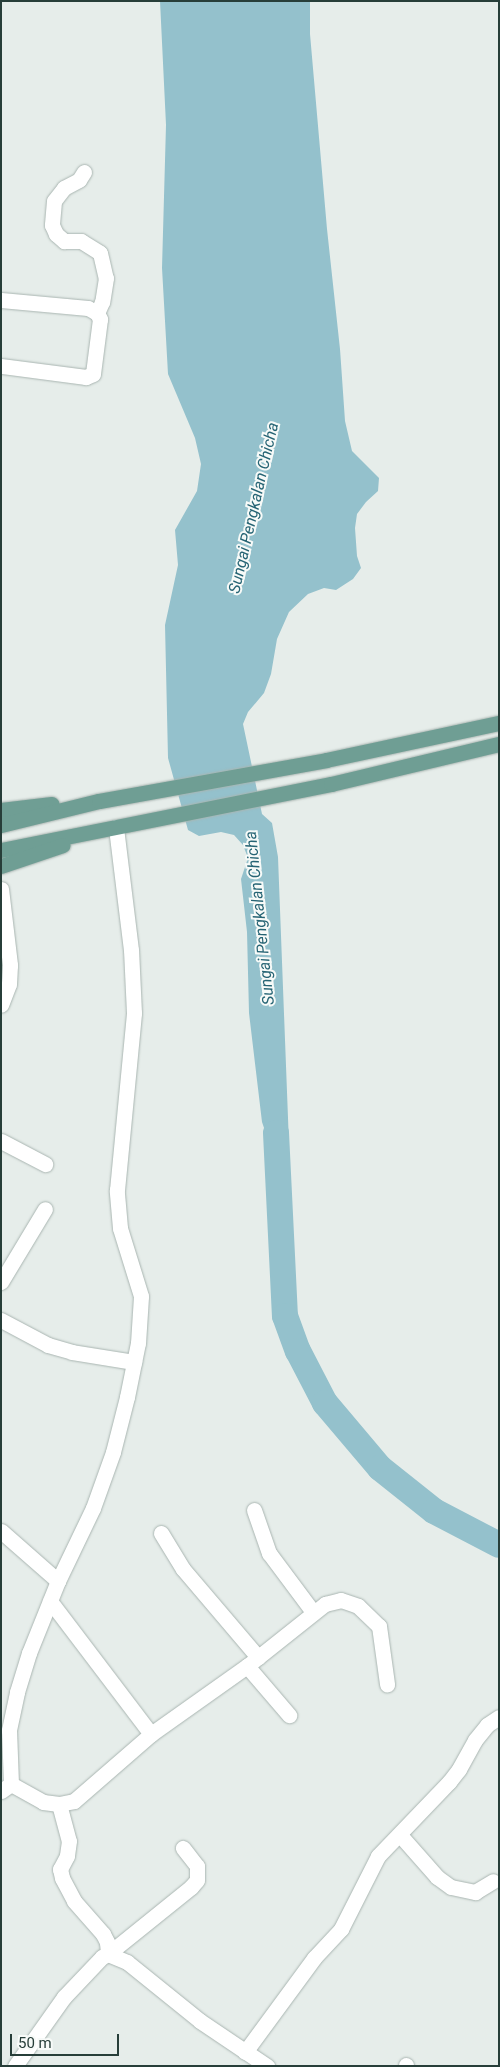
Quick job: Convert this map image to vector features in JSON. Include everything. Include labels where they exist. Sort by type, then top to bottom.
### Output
[{"type":"main road","points":[[1,810],[120,797],[326,760],[499,723]]},
{"type":"main road","points":[[1,850],[331,784],[499,744]]},
{"type":"main road","points":[[1,825],[99,800]]},
{"type":"main road","points":[[1,866],[109,829]]},
{"type":"street","points":[[84,172],[79,180],[64,188],[54,202],[52,225],[56,234],[64,241],[72,243],[81,241],[100,253],[106,285],[97,313]]},
{"type":"street","points":[[1,300],[88,308],[97,313],[100,319],[96,366],[93,374],[86,376],[1,366]]},
{"type":"street","points":[[109,829],[131,950],[134,1013],[117,1190],[120,1228],[141,1296],[138,1343],[113,1452],[93,1508],[58,1581],[17,1692],[10,1730],[6,1788],[43,1802],[59,1804],[74,1801],[151,1734],[253,1661],[325,1604],[341,1600],[358,1606],[379,1626],[387,1684]]},
{"type":"street","points":[[1,890],[10,965],[9,984],[1,1005]]},
{"type":"street","points":[[1,1141],[45,1164]]},
{"type":"street","points":[[1,1282],[45,1209]]},
{"type":"street","points":[[1,1320],[48,1345],[72,1352],[134,1362]]},
{"type":"street","points":[[254,1510],[269,1554],[313,1612]]},
{"type":"street","points":[[1,1530],[58,1581]]},
{"type":"street","points":[[161,1533],[183,1569],[253,1661],[289,1715]]},
{"type":"street","points":[[50,1601],[151,1734]]},
{"type":"street","points":[[245,2052],[314,1958],[341,1928],[378,1856],[449,1782],[459,1769],[475,1740],[487,1726],[499,1717]]},
{"type":"street","points":[[59,1804],[69,1841],[66,1856],[60,1869],[62,1878],[74,1901],[103,1934],[108,1954]]},
{"type":"street","points":[[400,1835],[437,1877],[451,1887],[475,1892],[493,1881]]},
{"type":"street","points":[[15,2066],[64,1997],[102,1957],[191,1887],[196,1880],[197,1866],[183,1848]]},
{"type":"street","points":[[108,1954],[127,1962],[200,2021],[267,2066]]},
{"type":"water","points":[[160,1],[310,1],[310,34],[327,229],[340,349],[345,421],[352,451],[379,478],[378,491],[357,514],[355,528],[357,556],[361,568],[353,579],[336,590],[324,588],[308,594],[289,612],[277,639],[271,674],[264,693],[248,712],[243,724],[262,814],[272,823],[278,857],[289,1144],[279,1172],[262,1122],[249,1013],[247,932],[241,879],[248,858],[243,845],[234,835],[221,832],[199,836],[188,830],[168,758],[165,625],[178,565],[175,530],[197,491],[201,464],[195,438],[168,374],[162,268],[166,125]]},
{"type":"waterway","name":"Sungai Pengkalan Chicha","points":[[276,1133],[285,1316],[298,1351],[325,1403],[380,1468],[434,1511],[499,1545]]}]
